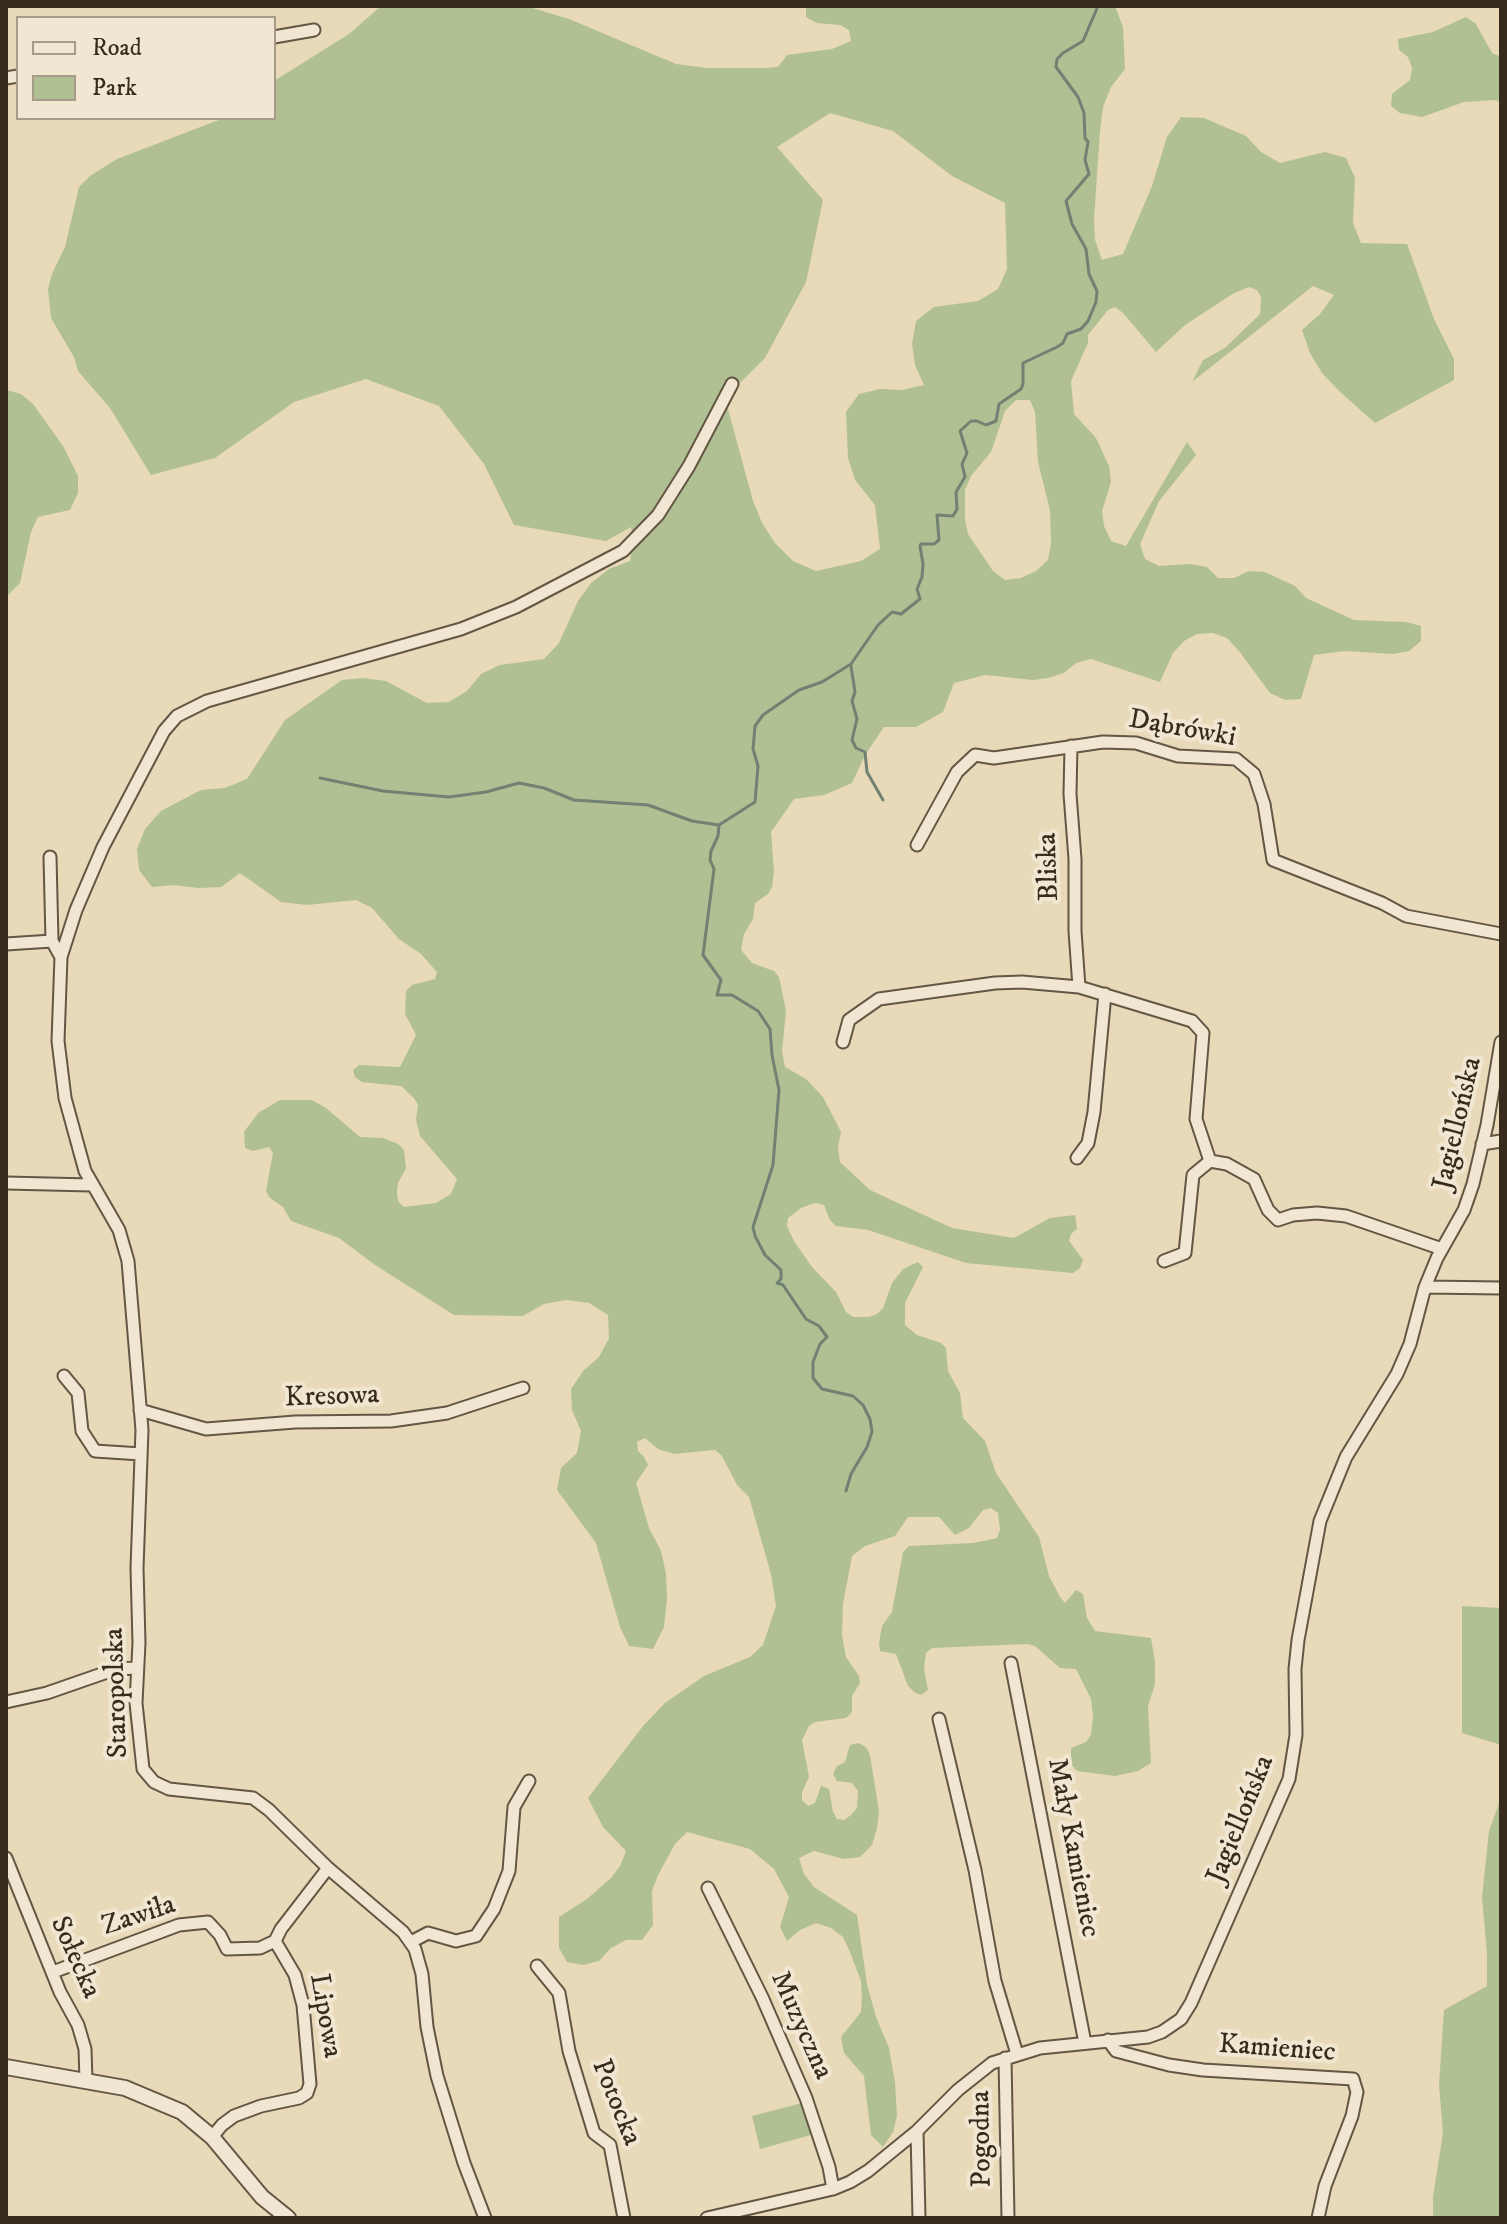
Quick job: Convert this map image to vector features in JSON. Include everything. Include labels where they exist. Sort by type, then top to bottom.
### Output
[{"type":"street","points":[[276,37],[314,30]]},
{"type":"street","name":"Staropolska","points":[[485,2218],[437,2076],[427,2027],[422,1974],[411,1942],[385,1915],[328,1868],[253,1798],[169,1789],[154,1782],[143,1769],[138,1737],[136,1668],[139,1643],[140,1410],[128,1261],[119,1230],[91,1185],[65,1098],[57,1006],[61,957],[76,910],[103,847],[164,731],[177,716],[207,701],[461,629],[516,607],[623,551],[658,515],[689,466],[732,384]]},
{"type":"street","name":"Dąbrówki","points":[[917,845],[957,772],[975,755],[994,758],[1103,742],[1136,743],[1178,756],[1236,759],[1254,774],[1264,804],[1273,860],[1382,903],[1406,916],[1501,934]]},
{"type":"street","name":"Bliska","points":[[1071,746],[1070,794],[1075,849],[1079,987]]},
{"type":"street","points":[[50,857],[52,941],[61,957]]},
{"type":"street","points":[[6,944],[52,941]]},
{"type":"street","points":[[843,1042],[849,1020],[879,999],[995,983],[1079,987],[1192,1021],[1203,1033],[1196,1119],[1210,1161]]},
{"type":"street","points":[[1077,1158],[1088,1143],[1094,1112],[1105,994]]},
{"type":"street","name":"Jagiellońska","points":[[707,2218],[833,2189],[868,2171],[992,2063],[1017,2054],[1148,2037],[1181,2019],[1191,2003],[1289,1779],[1296,1735],[1296,1655],[1320,1521],[1346,1457],[1382,1401],[1401,1364],[1410,1344],[1425,1287],[1464,1210],[1482,1144],[1501,1042]]},
{"type":"street","points":[[1482,1144],[1501,1141]]},
{"type":"street","points":[[1164,1261],[1185,1253],[1193,1175],[1210,1161],[1227,1164],[1254,1179],[1268,1210],[1278,1220],[1317,1213],[1346,1216],[1442,1249]]},
{"type":"street","points":[[6,1183],[91,1185]]},
{"type":"street","points":[[1425,1287],[1501,1288]]},
{"type":"street","points":[[64,1376],[78,1393],[82,1431],[95,1451],[141,1454]]},
{"type":"street","name":"Kresowa","points":[[140,1410],[206,1429],[295,1422],[391,1421],[447,1413],[523,1388]]},
{"type":"street","name":"Mały Kamieniec","points":[[1011,1663],[1085,2043]]},
{"type":"street","points":[[7,1700],[47,1693],[116,1669],[136,1668]]},
{"type":"street","points":[[939,1719],[975,1870],[995,1981],[1017,2054]]},
{"type":"street","points":[[411,1942],[428,1933],[456,1941],[476,1936],[494,1909],[509,1871],[514,1807],[529,1781]]},
{"type":"street","name":"Sołecka","points":[[6,1858],[78,2025],[85,2049],[86,2080]]},
{"type":"street","points":[[275,1941],[328,1868]]},
{"type":"street","name":"Muzyczna","points":[[708,1888],[762,1997],[806,2098],[829,2167],[833,2189]]},
{"type":"street","name":"Zawiła","points":[[53,1972],[179,1925],[208,1922],[227,1949],[260,1948],[275,1941]]},
{"type":"street","name":"Lipowa","points":[[212,2137],[234,2116],[261,2106],[299,2098],[307,2093],[310,2084],[303,2005],[295,1975],[275,1941]]},
{"type":"street","name":"Potocka","points":[[537,1966],[559,1993],[569,2051],[594,2133],[610,2145],[624,2218]]},
{"type":"street","name":"Kamieniec","points":[[1108,2040],[1116,2051],[1169,2065],[1203,2070],[1353,2079],[1357,2092],[1352,2116],[1325,2186],[1318,2218]]},
{"type":"street","name":"Pogodna","points":[[1005,2058],[1008,2218]]},
{"type":"street","points":[[6,2067],[125,2088],[162,2102],[189,2117],[212,2137],[262,2197],[285,2217]]},
{"type":"street","points":[[917,2131],[919,2218]]},
{"type":"green space","points":[[381,6],[526,6],[569,19],[676,64],[707,68],[765,68],[778,67],[787,55],[832,49],[851,41],[849,30],[840,25],[817,23],[806,17],[806,6],[1115,6],[1123,27],[1125,69],[1111,87],[1103,107],[1100,131],[1094,219],[1095,240],[1102,260],[1123,254],[1152,186],[1167,137],[1181,117],[1204,118],[1246,136],[1261,152],[1280,163],[1325,152],[1346,158],[1355,178],[1353,223],[1361,243],[1407,244],[1434,319],[1454,359],[1454,380],[1375,423],[1322,373],[1310,353],[1302,330],[1320,314],[1334,295],[1313,286],[1192,382],[1203,360],[1225,348],[1260,314],[1261,297],[1257,290],[1249,287],[1234,293],[1185,325],[1156,352],[1123,313],[1115,307],[1108,310],[1088,335],[1088,343],[1071,381],[1074,414],[1096,438],[1109,466],[1111,482],[1102,511],[1111,541],[1126,546],[1187,442],[1196,455],[1159,501],[1140,544],[1145,559],[1159,566],[1190,564],[1207,567],[1218,578],[1234,578],[1249,571],[1265,572],[1295,586],[1306,598],[1354,620],[1406,622],[1421,626],[1421,641],[1409,651],[1393,654],[1345,651],[1314,655],[1301,699],[1285,700],[1270,693],[1227,638],[1213,633],[1197,634],[1184,641],[1173,653],[1160,682],[1091,659],[1076,663],[1064,673],[1048,678],[1033,680],[985,675],[954,683],[943,712],[916,727],[884,727],[865,755],[852,783],[824,795],[794,799],[771,832],[772,887],[755,903],[753,919],[744,934],[741,950],[752,963],[774,971],[779,977],[786,1011],[782,1051],[785,1067],[806,1079],[823,1097],[841,1132],[838,1147],[840,1162],[870,1190],[952,1228],[1014,1238],[1050,1218],[1075,1215],[1077,1229],[1069,1241],[1083,1260],[1080,1268],[1073,1273],[966,1263],[868,1230],[836,1226],[824,1205],[815,1203],[801,1208],[788,1218],[787,1226],[812,1267],[836,1292],[846,1312],[853,1317],[877,1314],[883,1308],[892,1283],[903,1269],[918,1262],[923,1267],[905,1303],[905,1325],[917,1335],[941,1343],[946,1348],[948,1371],[960,1393],[963,1418],[985,1441],[996,1473],[1039,1537],[1049,1576],[1060,1597],[1065,1603],[1076,1590],[1083,1594],[1087,1618],[1095,1631],[1151,1638],[1155,1661],[1155,1684],[1148,1706],[1151,1763],[1138,1771],[1115,1776],[1077,1771],[1071,1764],[1071,1748],[1086,1742],[1091,1735],[1093,1717],[1091,1699],[1076,1669],[1060,1668],[1035,1646],[1027,1644],[932,1648],[926,1653],[924,1668],[928,1690],[921,1695],[908,1686],[896,1654],[880,1651],[882,1626],[892,1612],[903,1552],[909,1546],[973,1543],[997,1538],[1000,1530],[998,1513],[991,1508],[983,1510],[969,1528],[955,1535],[939,1517],[908,1517],[895,1536],[865,1546],[852,1556],[843,1604],[842,1635],[846,1657],[859,1676],[860,1683],[852,1696],[852,1712],[846,1718],[815,1722],[809,1726],[802,1740],[809,1777],[802,1800],[808,1806],[815,1803],[821,1786],[829,1789],[837,1819],[844,1820],[851,1815],[857,1808],[858,1791],[852,1783],[837,1781],[833,1774],[837,1766],[845,1762],[850,1745],[858,1743],[866,1747],[870,1755],[879,1811],[877,1828],[872,1845],[860,1857],[844,1859],[814,1851],[799,1858],[804,1874],[814,1887],[857,1915],[867,1984],[889,2048],[895,2082],[897,2116],[893,2132],[883,2147],[871,2135],[864,2076],[844,2053],[841,2037],[861,2012],[861,1981],[850,1952],[843,1937],[831,1928],[816,1923],[800,1930],[787,1941],[780,1927],[789,1897],[774,1869],[750,1849],[687,1832],[675,1844],[658,1875],[652,1891],[653,1925],[642,1940],[626,1940],[611,1948],[599,1961],[583,1965],[567,1962],[559,1948],[559,1917],[587,1899],[611,1878],[626,1851],[603,1827],[588,1798],[643,1726],[665,1703],[704,1676],[750,1657],[763,1645],[776,1606],[771,1574],[749,1497],[737,1485],[722,1456],[715,1450],[674,1454],[658,1449],[645,1438],[637,1442],[638,1451],[648,1465],[636,1483],[649,1528],[661,1551],[667,1599],[664,1627],[653,1649],[629,1646],[620,1627],[596,1543],[557,1490],[561,1468],[577,1453],[581,1431],[572,1410],[571,1389],[583,1371],[599,1357],[609,1338],[608,1315],[589,1303],[566,1300],[544,1304],[523,1316],[454,1315],[375,1265],[339,1238],[291,1221],[283,1207],[266,1191],[273,1153],[269,1147],[253,1151],[245,1148],[244,1132],[258,1113],[280,1100],[312,1100],[360,1137],[383,1138],[404,1150],[406,1168],[397,1192],[398,1201],[404,1207],[436,1203],[451,1194],[457,1179],[420,1136],[416,1120],[418,1105],[414,1098],[401,1086],[362,1082],[355,1077],[353,1070],[359,1065],[400,1067],[416,1035],[405,1014],[406,991],[412,985],[435,979],[437,972],[421,954],[399,939],[372,908],[356,900],[307,905],[281,902],[240,873],[221,887],[152,887],[139,870],[137,849],[145,829],[161,811],[201,790],[225,788],[247,779],[285,720],[342,680],[363,678],[386,681],[427,703],[449,702],[467,691],[481,674],[500,665],[544,659],[559,643],[578,601],[591,583],[609,569],[630,561],[631,527],[606,541],[514,525],[484,464],[439,406],[366,379],[294,402],[215,458],[151,475],[110,408],[78,371],[74,357],[51,318],[48,289],[65,247],[79,187],[117,159],[219,120],[276,120],[276,80],[349,34]],"holes":[[[830,113],[893,131],[952,176],[1005,203],[1007,269],[998,289],[978,301],[934,307],[916,321],[912,344],[915,365],[924,385],[859,394],[846,412],[848,458],[855,480],[875,505],[880,549],[861,561],[816,571],[793,561],[775,543],[762,523],[725,398],[765,358],[806,282],[823,200],[777,147]],[[1016,400],[1030,400],[1035,412],[1038,462],[1050,510],[1051,543],[1048,560],[1036,571],[1021,578],[1005,580],[993,571],[968,534],[965,490],[971,476],[991,452],[1005,411]]]},
{"type":"green space","points":[[1466,17],[1476,24],[1492,53],[1501,57],[1501,103],[1496,100],[1464,102],[1422,117],[1400,113],[1391,106],[1392,94],[1410,80],[1412,68],[1408,57],[1399,50],[1398,39],[1433,32]]},
{"type":"green space","points":[[6,390],[21,394],[33,404],[63,446],[78,476],[78,493],[70,510],[38,517],[31,532],[20,583],[6,597]]},
{"type":"green space","points":[[1462,1606],[1501,1608],[1501,1745],[1462,1733]]},
{"type":"green space","points":[[1501,1798],[1501,2218],[1433,2218],[1433,2197],[1443,2133],[1439,2084],[1444,2010],[1487,1986],[1482,1897],[1489,1831]]},
{"type":"green space","points":[[802,2103],[811,2135],[760,2149],[752,2116]]},
{"type":"waterway","points":[[320,778],[383,791],[449,797],[519,783],[544,788],[574,800],[648,805],[692,821],[719,825],[755,802],[758,766],[753,749],[755,726],[763,715],[799,690],[822,682],[851,664],[878,625],[892,612],[901,614],[920,599],[917,589],[923,564],[920,546],[939,540],[937,515],[953,516],[957,509],[956,492],[965,477],[962,464],[967,453],[960,431],[971,421],[986,425],[996,421],[999,404],[1021,389],[1023,363],[1057,347],[1067,334],[1081,329],[1088,321],[1097,291],[1089,274],[1086,249],[1072,224],[1066,201],[1089,174],[1085,160],[1088,142],[1078,97],[1056,67],[1057,59],[1063,53],[1083,41],[1098,6]]},
{"type":"waterway","points":[[851,666],[855,692],[852,701],[857,719],[852,740],[856,748],[865,752],[867,772],[883,800]]},
{"type":"waterway","points":[[719,825],[711,851],[710,860],[714,869],[703,955],[721,980],[717,995],[732,995],[758,1011],[770,1029],[779,1090],[773,1165],[753,1227],[765,1255],[781,1270],[781,1279],[777,1283],[783,1285],[806,1319],[819,1326],[827,1337],[820,1344],[813,1362],[813,1378],[822,1389],[853,1396],[863,1405],[870,1419],[872,1432],[846,1491]]}]
